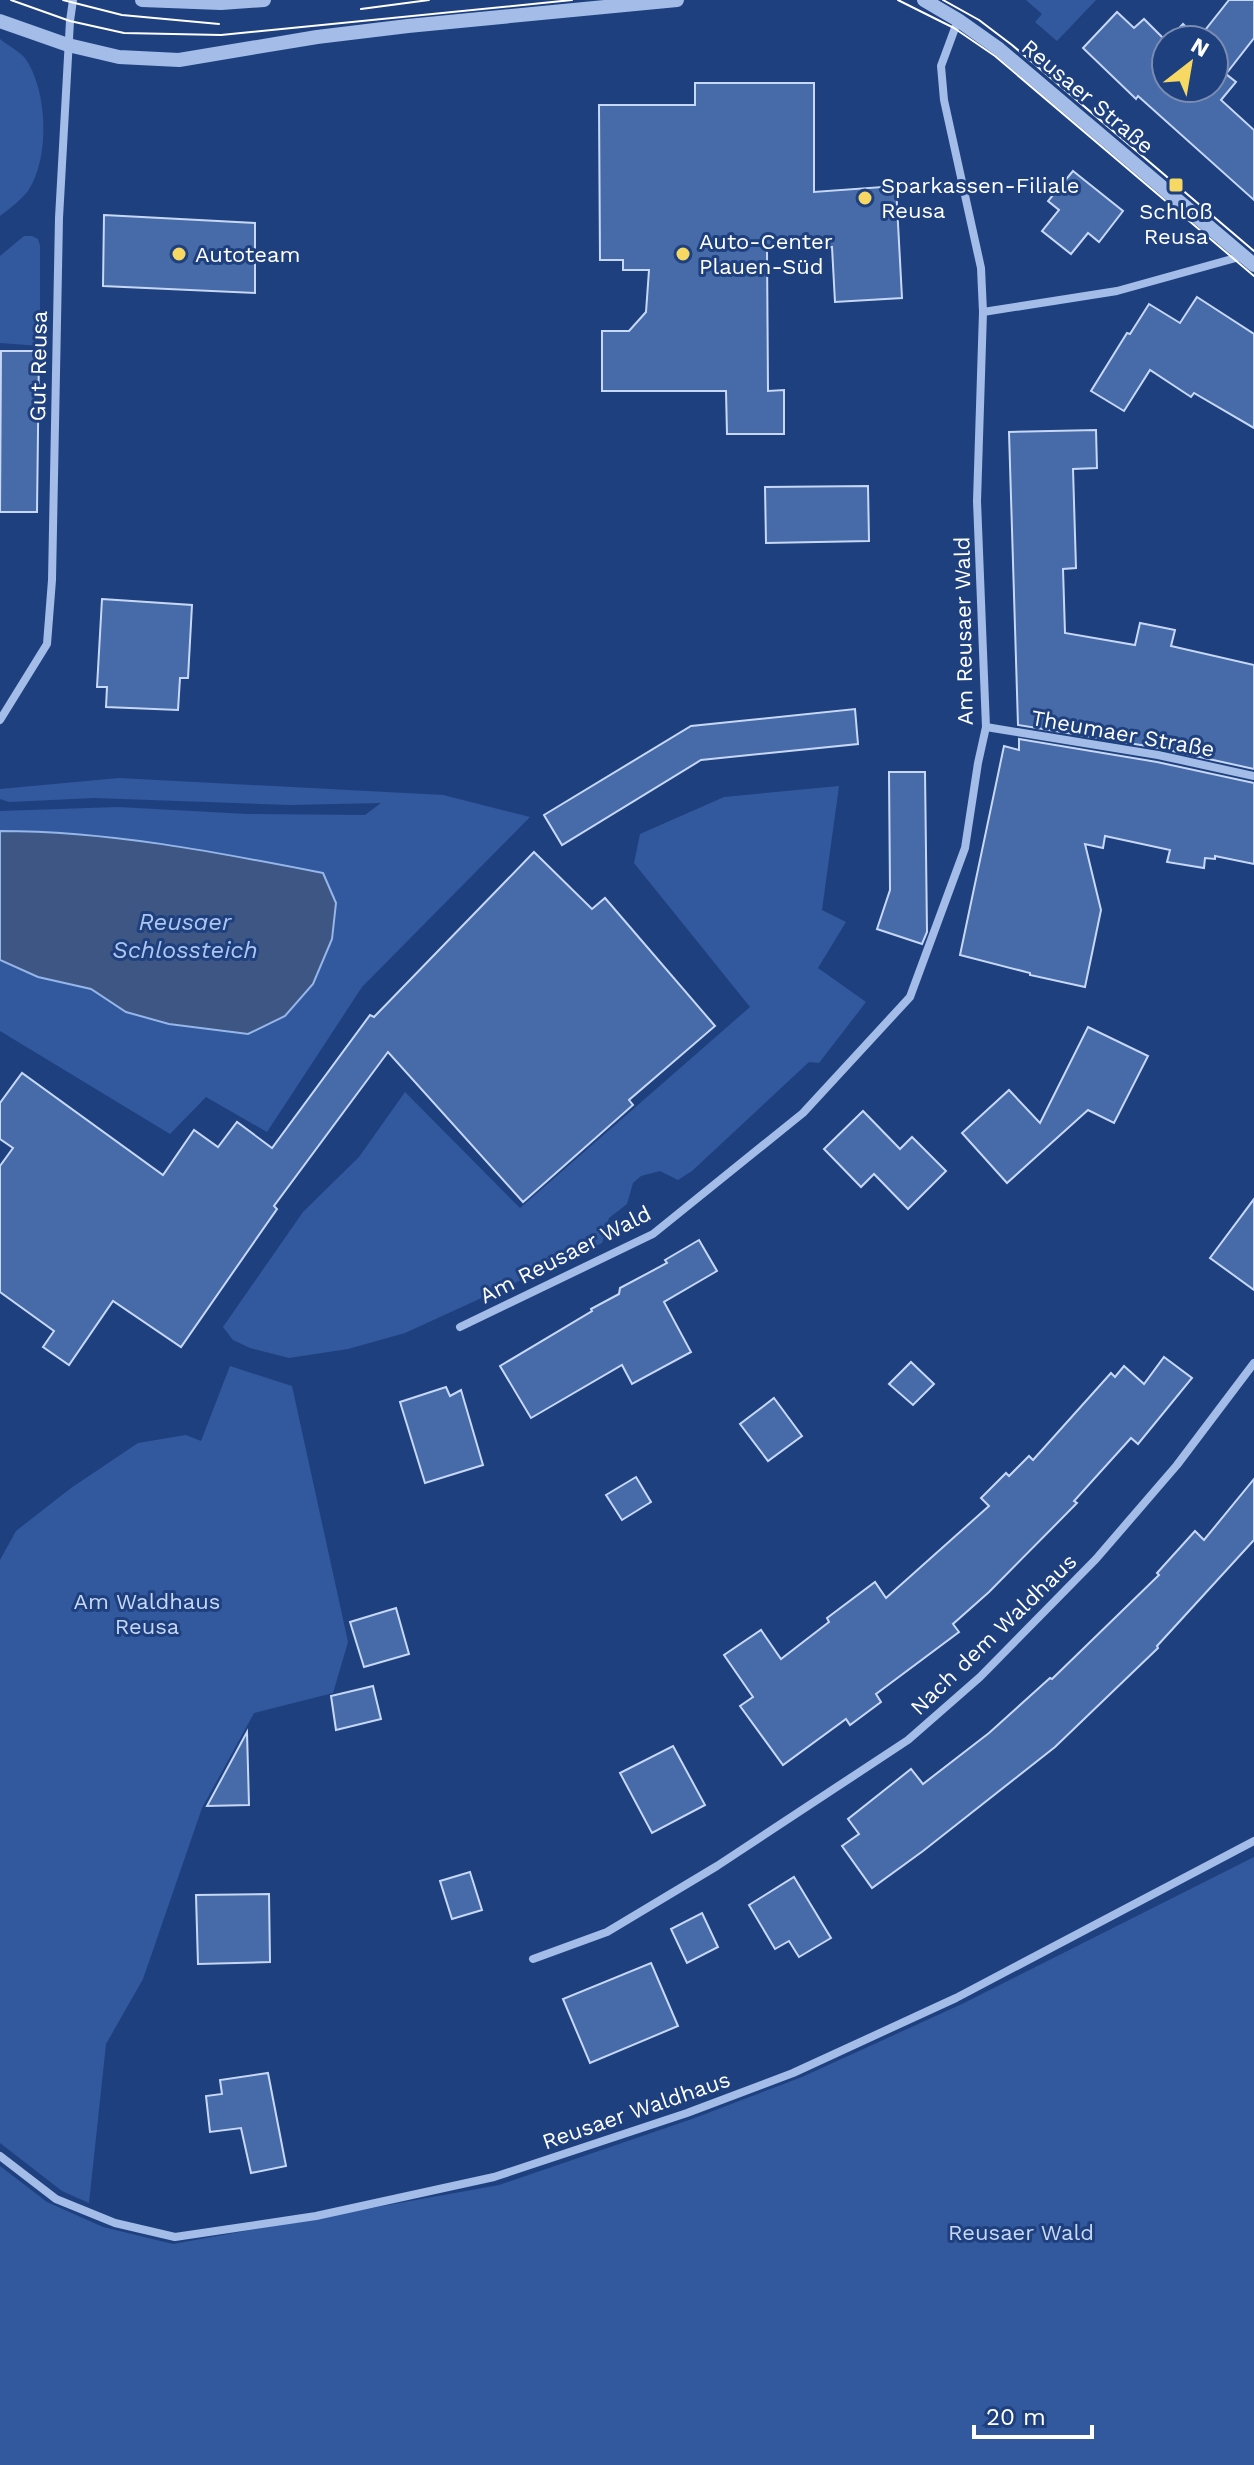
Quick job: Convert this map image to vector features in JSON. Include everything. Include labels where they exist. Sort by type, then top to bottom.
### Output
[{"type":"street","name":"Gut Reusa","points":[[0,720],[47,644],[52,580],[59,218],[73,0]]},
{"type":"street","points":[[142,0],[221,3],[264,0]]},
{"type":"street","points":[[0,21],[68,45],[119,57],[179,60],[317,37],[677,0]]},
{"type":"street","name":"Reusaer Straße","points":[[924,0],[999,49],[1249,261]]},
{"type":"street","name":"Am Reusaer Wald","points":[[460,1327],[653,1234],[803,1113],[910,997],[965,848],[986,727],[977,501],[983,312],[981,268],[944,100],[941,66],[958,20]]},
{"type":"street","points":[[983,312],[1117,291],[1249,261]]},
{"type":"street","name":"Theumaer Straße","points":[[986,727],[1158,755],[1254,776]]},
{"type":"street","name":"Nach dem Waldhaus","points":[[533,1959],[607,1932],[717,1866],[908,1740],[980,1677],[1096,1559],[1177,1465],[1254,1363]]},
{"type":"street","name":"Reusaer Waldhaus","points":[[0,2156],[56,2199],[115,2223],[175,2237],[316,2216],[494,2177],[687,2113],[793,2073],[956,1998],[1254,1841]]},
{"type":"green space","points":[[1026,0],[1096,0],[1057,41],[1035,22],[1042,14]]},
{"type":"green space","points":[[0,39],[25,58],[33,72],[42,106],[43,143],[35,177],[28,191],[0,216]]},
{"type":"green space","points":[[24,236],[38,239],[40,246],[40,346],[0,343],[0,256]]},
{"type":"green space","points":[[119,778],[443,795],[530,817],[362,987],[267,1132],[206,1097],[170,1134],[0,1031],[0,960],[38,977],[91,989],[126,1012],[285,1016],[313,984],[332,939],[336,903],[323,873],[203,850],[122,839],[0,831],[0,811],[118,807],[247,814],[365,815],[381,803],[290,805],[94,798],[9,802],[0,799],[0,789]]},
{"type":"green space","points":[[839,786],[822,910],[846,922],[818,968],[866,1002],[819,1063],[809,1062],[692,1171],[678,1180],[660,1171],[641,1176],[633,1183],[627,1204],[609,1218],[602,1243],[405,1333],[348,1349],[289,1358],[250,1348],[233,1340],[223,1327],[303,1212],[359,1157],[405,1092],[520,1208],[750,1007],[634,863],[640,834],[724,797]]},
{"type":"green space","name":"Am Waldhaus Reusa","points":[[230,1366],[292,1386],[348,1642],[333,1693],[254,1713],[202,1808],[143,1979],[106,2044],[89,2203],[62,2191],[0,2143],[0,1560],[16,1531],[71,1488],[138,1443],[186,1435],[201,1441]]},
{"type":"green space","name":"Reusaer Wald","points":[[1254,1857],[1254,2465],[0,2465],[0,2166],[47,2202],[103,2227],[173,2244],[499,2185],[692,2119],[802,2077],[962,2004]]},
{"type":"water","name":"Reusaer Schlossteich","points":[[0,831],[122,839],[203,850],[323,873],[336,903],[332,939],[313,984],[285,1016],[248,1034],[169,1024],[126,1012],[91,989],[38,977],[0,960]]},
{"type":"building","points":[[1229,0],[1254,0],[1254,38],[1230,69],[1230,24],[1210,24]]},
{"type":"building","points":[[1117,12],[1134,28],[1144,19],[1150,25],[1150,104],[1225,104],[1254,130],[1254,200],[1138,96],[1136,99],[1083,48]]},
{"type":"building","name":"Auto-Center Plauen-Süd","points":[[695,83],[814,83],[814,192],[896,186],[902,298],[835,302],[832,247],[767,248],[768,391],[784,390],[784,434],[727,434],[726,391],[602,391],[602,331],[629,331],[646,312],[649,270],[623,270],[623,260],[600,260],[599,105],[695,105]]},
{"type":"building","points":[[1073,171],[1123,211],[1099,242],[1088,233],[1071,254],[1042,231],[1059,210],[1048,201]]},
{"type":"building","name":"Autoteam","points":[[104,215],[255,223],[255,293],[103,286]]},
{"type":"building","points":[[1197,297],[1254,334],[1254,428],[1194,393],[1191,397],[1150,370],[1124,411],[1091,391],[1149,304],[1180,323]]},
{"type":"building","points":[[1,351],[39,351],[37,512],[0,512]]},
{"type":"building","points":[[1096,430],[1097,468],[1073,469],[1076,568],[1063,569],[1065,633],[1135,645],[1140,623],[1175,630],[1171,646],[1254,665],[1254,769],[1159,748],[1018,725],[1009,432]]},
{"type":"building","points":[[868,486],[869,541],[766,543],[765,487]]},
{"type":"building","points":[[102,599],[192,605],[188,678],[180,678],[178,710],[106,707],[107,687],[97,687]]},
{"type":"building","points":[[855,709],[858,744],[701,760],[562,845],[544,815],[691,726]]},
{"type":"building","points":[[1019,739],[1157,762],[1254,783],[1254,864],[1215,856],[1215,859],[1205,858],[1204,868],[1167,862],[1170,850],[1105,836],[1103,848],[1085,844],[1101,910],[1085,987],[960,955],[1004,746],[1019,750]]},
{"type":"building","points":[[889,772],[925,772],[927,932],[922,944],[877,929],[890,890]]},
{"type":"building","points":[[534,852],[592,909],[605,898],[715,1026],[629,1100],[633,1105],[523,1202],[388,1052],[274,1206],[277,1209],[181,1347],[113,1301],[69,1365],[43,1347],[54,1331],[0,1292],[0,1166],[13,1148],[0,1139],[0,1103],[22,1073],[163,1175],[194,1130],[218,1147],[237,1122],[272,1148],[370,1015],[374,1017]]},
{"type":"building","points":[[1088,1027],[1148,1056],[1114,1123],[1088,1110],[1007,1183],[962,1133],[1009,1090],[1040,1123]]},
{"type":"building","points":[[863,1111],[900,1149],[912,1137],[946,1171],[908,1209],[874,1174],[861,1187],[824,1149]]},
{"type":"building","points":[[1254,1199],[1254,1290],[1210,1258]]},
{"type":"building","points":[[699,1240],[717,1271],[664,1302],[691,1352],[632,1384],[622,1365],[531,1418],[500,1366],[619,1294],[620,1288],[667,1263],[665,1260]]},
{"type":"building","points":[[1164,1357],[1192,1378],[1138,1444],[1131,1438],[1074,1501],[1077,1503],[953,1624],[959,1632],[876,1694],[881,1702],[850,1725],[846,1719],[783,1765],[740,1706],[753,1697],[724,1655],[761,1630],[781,1659],[829,1622],[827,1618],[875,1582],[886,1598],[989,1506],[981,1498],[1029,1456],[1033,1460],[1111,1373],[1115,1377],[1124,1366],[1144,1384]]},
{"type":"building","points":[[911,1362],[934,1384],[913,1405],[889,1384]]},
{"type":"building","points":[[446,1387],[450,1396],[461,1390],[483,1465],[425,1483],[400,1402]]},
{"type":"building","points":[[774,1398],[802,1436],[768,1461],[740,1424]]},
{"type":"building","points":[[636,1477],[651,1502],[622,1520],[606,1495]]},
{"type":"building","points":[[1254,1479],[1254,1540],[1158,1648],[1055,1747],[872,1888],[842,1846],[859,1834],[848,1819],[911,1769],[923,1784],[989,1733],[1052,1679],[1159,1575],[1157,1573],[1195,1531],[1204,1540]]},
{"type":"building","points":[[396,1608],[409,1654],[364,1667],[350,1622]]},
{"type":"building","points":[[373,1686],[381,1719],[336,1730],[331,1696]]},
{"type":"building","points":[[247,1732],[249,1805],[207,1806]]},
{"type":"building","points":[[673,1746],[705,1805],[652,1833],[620,1773]]},
{"type":"building","points":[[470,1872],[482,1910],[452,1919],[440,1881]]},
{"type":"building","points":[[794,1877],[831,1938],[799,1957],[789,1941],[775,1949],[749,1905]]},
{"type":"building","points":[[269,1894],[270,1962],[198,1964],[196,1895]]},
{"type":"building","points":[[702,1913],[718,1947],[687,1963],[671,1929]]},
{"type":"building","points":[[651,1963],[678,2026],[590,2063],[563,1999]]},
{"type":"building","points":[[268,2073],[286,2166],[251,2173],[241,2128],[210,2132],[206,2096],[222,2094],[220,2080]]},
{"type":"tram line","points":[[11,0],[70,21],[124,33],[221,35],[572,0]]},
{"type":"tram line","points":[[63,0],[122,15],[219,24]]},
{"type":"tram line","points":[[361,9],[429,0]]},
{"type":"tram line","points":[[898,0],[954,28],[995,56],[1254,276]]},
{"type":"tram line","points":[[943,0],[979,20],[1012,45],[1254,251]]},
{"type":"place","name":"Schloß Reusa","points":[[1176,185]]},
{"type":"place","name":"Sparkassen-Filiale Reusa","points":[[865,198]]},
{"type":"place","name":"Autoteam","points":[[179,254]]},
{"type":"place","name":"Auto-Center Plauen-Süd","points":[[683,254]]}]
